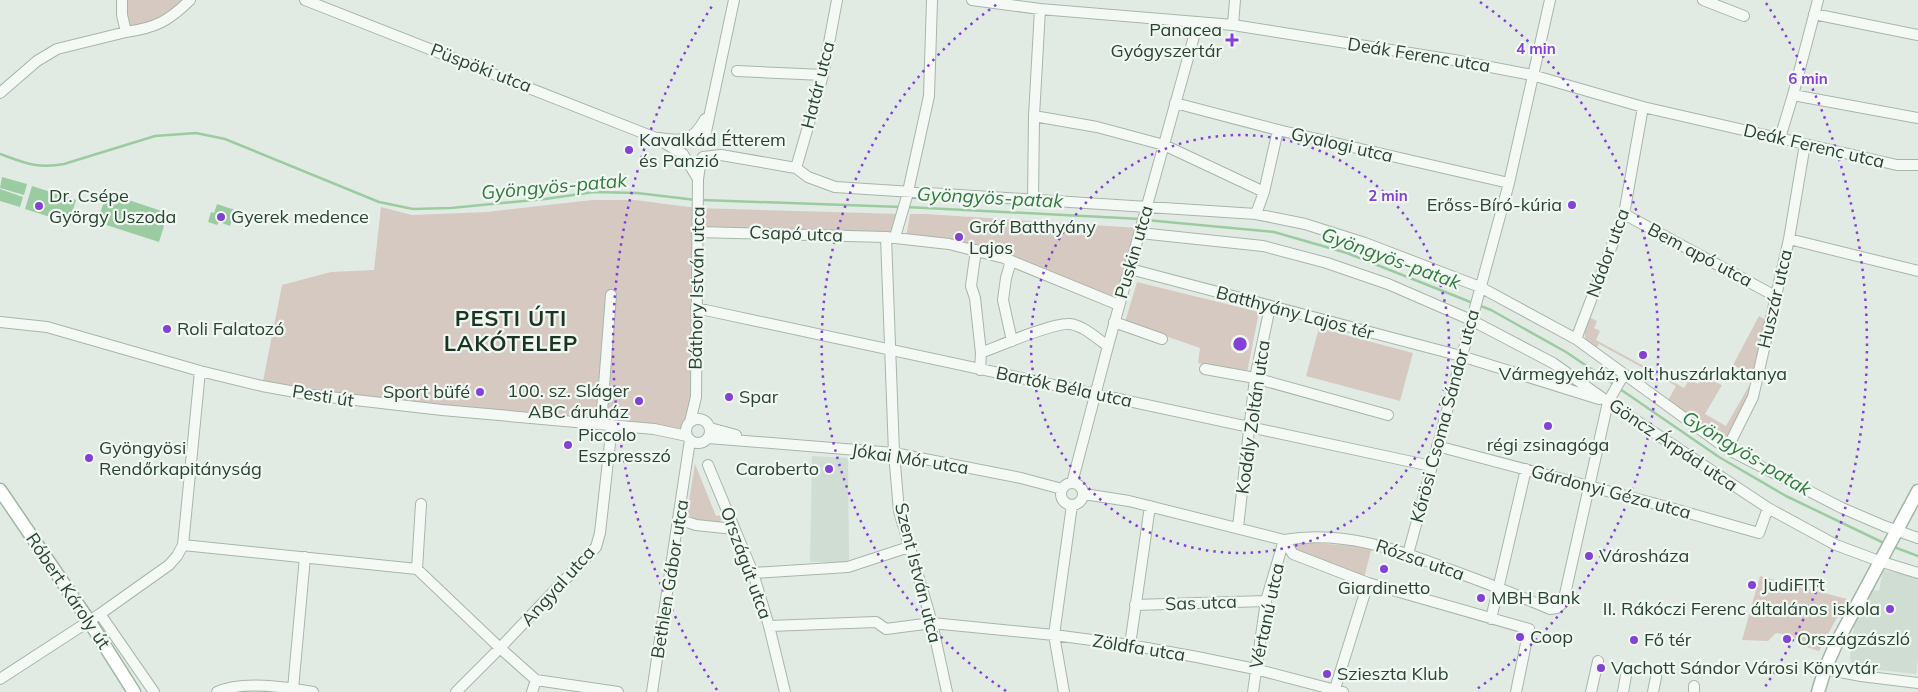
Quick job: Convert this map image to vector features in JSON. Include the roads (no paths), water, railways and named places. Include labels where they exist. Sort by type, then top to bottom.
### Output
[{"type":"main road","name":"Róbert Károly út","points":[[0,490],[89,621],[134,692]]},
{"type":"main road","points":[[1818,692],[1825,669],[1879,561],[1917,498]]},
{"type":"street","points":[[122,0],[122,15],[126,32]]},
{"type":"street","points":[[0,93],[37,61],[57,49],[126,32],[147,29],[170,18],[190,0]]},
{"type":"street","name":"Püspöki utca","points":[[305,0],[656,138]]},
{"type":"street","points":[[702,158],[710,109],[734,0]]},
{"type":"street","name":"Határ utca","points":[[796,168],[823,75],[837,0]]},
{"type":"street","name":"Szent István utca","points":[[932,0],[930,96],[908,194],[901,219],[891,237],[891,349],[894,453],[899,511],[932,623],[947,692]]},
{"type":"street","name":"Deák Ferenc utca","points":[[972,0],[1040,9],[1233,25],[1454,60],[1532,75],[1644,107],[1897,165],[1918,165]]},
{"type":"street","points":[[1233,25],[1235,0]]},
{"type":"street","name":"Kőrösi Csoma Sándor utca","points":[[1408,554],[1509,183],[1550,0]]},
{"type":"street","points":[[1703,0],[1744,16]]},
{"type":"street","points":[[1780,138],[1818,0]]},
{"type":"street","points":[[1033,200],[1034,116],[1040,9]]},
{"type":"street","points":[[1814,14],[1918,35]]},
{"type":"street","name":"Puskin utca","points":[[1072,483],[1114,322],[1198,22]]},
{"type":"street","points":[[737,70],[823,75]]},
{"type":"street","points":[[1793,95],[1918,118]]},
{"type":"street","name":"Gyalogi utca","points":[[1175,103],[1278,130],[1509,183]]},
{"type":"street","name":"Nádor utca","points":[[1576,339],[1624,214],[1644,107]]},
{"type":"street","points":[[698,180],[685,157],[683,144],[700,127],[710,109]]},
{"type":"street","points":[[1034,116],[1097,127],[1164,145],[1264,192]]},
{"type":"street","points":[[1256,214],[1264,192],[1278,130]]},
{"type":"street","points":[[656,138],[670,140],[698,138],[721,155]]},
{"type":"street","points":[[656,138],[694,162],[702,158],[721,155],[796,168],[808,177],[835,187],[908,194],[1256,214],[1305,224],[1365,243],[1479,290],[1576,339],[1727,449],[1842,508],[1918,538]]},
{"type":"street","name":"Huszár utca","points":[[1727,449],[1753,397],[1789,239],[1805,144]]},
{"type":"street","name":"Báthory István utca","points":[[697,432],[697,208],[698,180],[702,158]]},
{"type":"street","name":"Bem apó utca","points":[[1624,214],[1775,296]]},
{"type":"street","name":"Csapó utca","points":[[697,232],[891,237],[949,244],[1011,261],[1119,305]]},
{"type":"street","points":[[1140,232],[1263,246],[1327,263],[1388,284],[1471,318]]},
{"type":"street","points":[[1789,239],[1918,271]]},
{"type":"street","points":[[976,250],[971,286],[975,298],[981,353],[980,370]]},
{"type":"street","points":[[1011,261],[1003,300],[1012,341]]},
{"type":"street","name":"Batthyány Lajos tér","points":[[1130,270],[1461,356],[1608,402]]},
{"type":"street","name":"Angyal utca","points":[[456,692],[596,547],[600,533],[612,295]]},
{"type":"street","name":"Kodály Zoltán utca","points":[[1238,527],[1255,378],[1270,307]]},
{"type":"street","name":"Bartók Béla utca","points":[[696,308],[1431,466]]},
{"type":"street","name":"Göncz Árpád utca","points":[[1471,318],[1553,363],[1608,402],[1768,508],[1836,545],[1918,573]]},
{"type":"street","name":"Pesti út","points":[[0,322],[48,326],[200,371],[270,388],[341,400],[697,432]]},
{"type":"street","points":[[1114,322],[1162,339]]},
{"type":"street","points":[[981,353],[1055,326],[1069,324],[1081,327],[1108,346]]},
{"type":"street","points":[[1205,369],[1255,378],[1388,416]]},
{"type":"street","points":[[0,679],[100,614],[169,565],[183,545],[200,371]]},
{"type":"street","points":[[1590,486],[1608,402],[1624,374]]},
{"type":"street","name":"Jókai Mór utca","points":[[697,432],[756,440],[894,453],[1050,484],[1062,489]]},
{"type":"street","name":"Bethlen Gábor utca","points":[[652,692],[687,466],[697,432]]},
{"type":"street","name":"Gárdonyi Géza utca","points":[[1437,446],[1759,533],[1768,508]]},
{"type":"street","name":"Országút utca","points":[[708,465],[753,573],[769,626],[785,692]]},
{"type":"street","points":[[1491,618],[1526,469]]},
{"type":"street","points":[[1072,483],[1081,486],[1084,494],[1080,502],[1072,505],[1062,499],[1062,489],[1072,483]]},
{"type":"street","name":"Rózsa utca","points":[[1284,540],[1299,537],[1335,538],[1380,544],[1550,609],[1557,608],[1563,603],[1590,486]]},
{"type":"street","points":[[1084,494],[1150,506],[1284,540],[1293,554],[1368,583],[1529,629],[1516,692]]},
{"type":"street","points":[[417,569],[421,504]]},
{"type":"street","points":[[1064,692],[1054,635],[1072,505]]},
{"type":"street","points":[[1130,645],[1150,506]]},
{"type":"street","points":[[678,519],[696,525],[734,529]]},
{"type":"street","name":"Vértanú utca","points":[[1253,692],[1266,601],[1284,540]]},
{"type":"street","points":[[183,545],[417,569],[536,680],[588,690],[618,692]]},
{"type":"street","points":[[753,573],[848,567],[909,547]]},
{"type":"street","points":[[293,689],[305,557]]},
{"type":"street","points":[[1337,692],[1368,583]]},
{"type":"street","name":"Sas utca","points":[[1135,604],[1266,601]]},
{"type":"street","points":[[100,614],[154,692]]},
{"type":"street","name":"Zöldfa utca","points":[[769,626],[876,622],[886,629],[932,623],[1054,635],[1130,645],[1255,669],[1337,692]]},
{"type":"street","points":[[1591,692],[1598,661]]},
{"type":"street","points":[[1825,669],[1861,676],[1918,683]]},
{"type":"street","points":[[1623,692],[1627,670]]},
{"type":"street","points":[[1653,692],[1656,677]]},
{"type":"street","points":[[532,692],[536,680]]},
{"type":"street","points":[[216,692],[247,685],[268,689],[293,689],[311,692]]},
{"type":"waterway","name":"Gyöngyös-patak","points":[[0,154],[31,164],[46,166],[64,164],[155,136],[196,133],[225,139],[379,202],[413,209],[451,208],[545,199],[594,192],[637,193],[696,200]]},
{"type":"waterway","name":"Gyöngyös-patak","points":[[702,200],[901,207]]},
{"type":"waterway","name":"Gyöngyös-patak","points":[[906,207],[1141,219]]},
{"type":"waterway","name":"Gyöngyös-patak","points":[[1146,220],[1274,232],[1347,253],[1473,303]]},
{"type":"waterway","name":"Gyöngyös-patak","points":[[1478,305],[1491,310],[1566,352],[1615,385]]},
{"type":"waterway","name":"Gyöngyös-patak","points":[[1620,389],[1719,457],[1786,496],[1886,544]]},
{"type":"waterway","name":"Gyöngyös-patak","points":[[1894,547],[1918,556]]},
{"type":"place","name":"Panacea Gyógyszertár","points":[[1232,40]]},
{"type":"place","name":"Kavalkád Étterem és Panzió","points":[[629,150]]},
{"type":"place","name":"Erőss-Bíró-kúria","points":[[1572,205]]},
{"type":"place","name":"Dr. Csépe György Uszoda","points":[[39,206]]},
{"type":"place","name":"Gyerek medence","points":[[221,217]]},
{"type":"place","name":"Gróf Batthyány Lajos","points":[[959,237]]},
{"type":"place","name":"Roli Falatozó","points":[[167,329]]},
{"type":"place","name":"Vármegyeház, volt huszárlaktanya","points":[[1643,355]]},
{"type":"place","name":"Sport büfé","points":[[480,392]]},
{"type":"place","name":"Spar","points":[[729,397]]},
{"type":"place","name":"100. sz. Sláger ABC áruház","points":[[639,401]]},
{"type":"place","name":"régi zsinagóga","points":[[1548,426]]},
{"type":"place","name":"Piccolo Eszpresszó","points":[[568,445]]},
{"type":"place","name":"Gyöngyösi Rendőrkapitányság","points":[[89,458]]},
{"type":"place","name":"Caroberto","points":[[829,469]]},
{"type":"place","name":"Városháza","points":[[1589,556]]},
{"type":"place","name":"Giardinetto","points":[[1384,569]]},
{"type":"place","name":"JudiFITt","points":[[1752,585]]},
{"type":"place","name":"MBH Bank","points":[[1481,598]]},
{"type":"place","name":"II. Rákóczi Ferenc általános iskola","points":[[1890,609]]},
{"type":"place","name":"Coop","points":[[1520,637]]},
{"type":"place","name":"Országzászló","points":[[1787,639]]},
{"type":"place","name":"Fő tér","points":[[1634,640]]},
{"type":"place","name":"Vachott Sándor Városi Könyvtár","points":[[1601,668]]},
{"type":"place","name":"Szieszta Klub","points":[[1327,674]]},
{"type":"district","name":"PESTI ÚTI LAKÓTELEP","points":[[511,330]]}]
